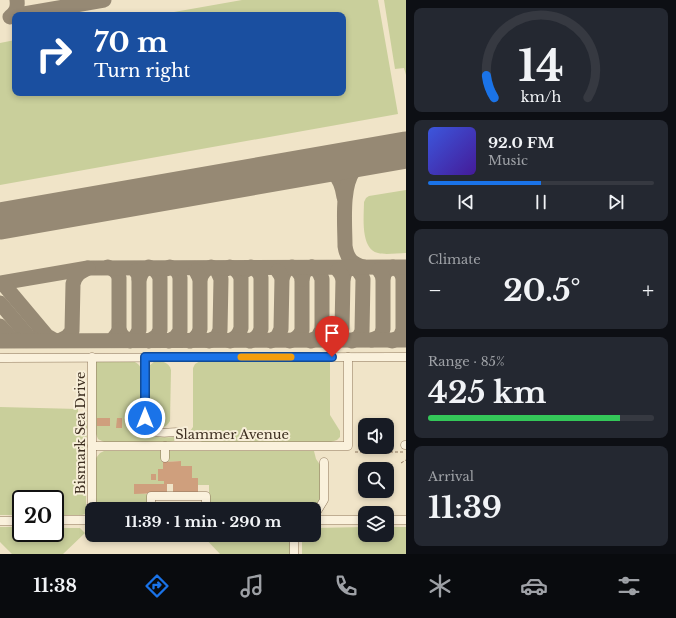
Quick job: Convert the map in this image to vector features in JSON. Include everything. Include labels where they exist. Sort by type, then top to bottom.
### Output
[{"type":"street","name":"Bismark Sea Drive","points":[[92,357],[92,502]]},
{"type":"street","points":[[145,357],[146,424],[149,429],[157,432],[180,432]]},
{"type":"street","name":"Slammer Avenue","points":[[92,446],[348,446],[348,357]]},
{"type":"street","points":[[0,358],[406,357]]},
{"type":"street","points":[[165,446],[165,458]]},
{"type":"street","points":[[321,505],[324,500],[324,462]]},
{"type":"street","points":[[151,502],[151,496],[206,496],[206,502]]},
{"type":"street","points":[[64,520],[85,520]]},
{"type":"street","points":[[321,520],[358,520]]},
{"type":"street","points":[[394,520],[406,520]]},
{"type":"street","points":[[0,521],[12,521]]},
{"type":"street","points":[[294,542],[294,554]]},
{"type":"path","points":[[355,452],[406,447]]},
{"type":"path","points":[[401,463],[406,460]]},
{"type":"green space","points":[[242,0],[378,0],[398,114],[0,185],[0,43],[12,41],[12,96],[346,96],[346,12],[174,12]]},
{"type":"green space","points":[[384,0],[406,0],[406,75],[404,68],[395,69]]},
{"type":"green space","points":[[406,190],[406,253],[381,254],[372,250],[368,245],[364,231],[364,202],[366,198],[369,196]]},
{"type":"green space","points":[[96,361],[132,361],[138,364],[142,371],[143,428],[146,432],[153,436],[177,437],[174,441],[104,442],[98,439],[96,434]]},
{"type":"green space","points":[[155,361],[163,362],[169,365],[171,370],[170,421],[168,424],[160,428],[151,425],[148,422],[147,369]]},
{"type":"green space","points":[[200,361],[330,361],[330,415],[340,431],[340,437],[331,442],[202,442],[195,437],[188,438],[188,434],[193,427],[193,368],[195,364]]},
{"type":"green space","points":[[0,407],[78,409],[78,417],[85,418],[87,421],[85,514],[64,515],[64,490],[12,490],[12,515],[0,515]]},
{"type":"green space","points":[[104,451],[314,451],[316,459],[321,466],[321,500],[319,502],[209,502],[209,485],[198,485],[198,478],[192,478],[192,466],[181,466],[181,461],[164,462],[163,469],[158,469],[158,481],[164,481],[164,484],[134,484],[134,493],[149,494],[149,502],[96,502],[96,458]]},
{"type":"green space","points":[[0,527],[12,527],[12,542],[64,542],[64,528],[80,528],[85,533],[63,554],[12,554],[0,542]]},
{"type":"green space","points":[[358,527],[358,542],[394,542],[394,527],[406,527],[406,554],[302,554],[302,542],[321,542],[321,528]]},
{"type":"green space","points":[[209,542],[291,542],[290,554],[220,554]]},
{"type":"building","points":[[97,418],[110,418],[110,426],[97,426]]},
{"type":"building","points":[[117,418],[122,418],[122,428],[116,428]]},
{"type":"building","points":[[181,461],[181,466],[192,466],[192,478],[198,478],[198,492],[173,492],[173,484],[167,484],[167,493],[134,494],[134,484],[164,484],[164,481],[158,481],[158,469],[163,469],[163,462]]},
{"type":"building","points":[[151,474],[156,474],[156,480],[151,480]]},
{"type":"taxiway","points":[[15,12],[17,0]]},
{"type":"taxiway","points":[[35,12],[104,0]]},
{"type":"taxiway","points":[[364,267],[353,262],[349,258],[346,251],[344,217],[345,196],[350,177],[354,170],[370,157],[377,155]]},
{"type":"taxiway","points":[[305,168],[327,170],[332,173],[340,182],[344,197]]},
{"type":"taxiway","points":[[108,267],[115,271],[119,278],[119,330],[114,338]]},
{"type":"taxiway","points":[[139,279],[142,272],[149,267],[156,271],[160,278],[160,330],[157,336],[149,341]]},
{"type":"taxiway","points":[[166,269],[170,267],[174,269],[178,272],[180,278],[180,331],[176,337],[169,341]]},
{"type":"taxiway","points":[[200,279],[204,272],[211,267],[217,270],[221,279],[220,330],[217,337],[209,341]]},
{"type":"taxiway","points":[[226,269],[230,267],[234,269],[238,272],[241,278],[241,328],[237,336],[230,341]]},
{"type":"taxiway","points":[[246,270],[251,267],[257,270],[261,278],[261,329],[257,336],[250,341]]},
{"type":"taxiway","points":[[282,278],[285,271],[292,267],[297,270],[302,277],[302,330],[298,337],[290,341]]},
{"type":"taxiway","points":[[302,279],[304,272],[312,267],[319,272],[322,279],[322,329],[318,337],[311,341]]},
{"type":"taxiway","points":[[343,279],[345,272],[352,267],[359,272],[363,279],[362,331],[359,337],[352,341]]},
{"type":"taxiway","points":[[383,278],[385,272],[393,267],[400,272],[403,279],[403,330],[400,337],[392,341]]},
{"type":"taxiway","points":[[0,283],[88,268],[406,267]]},
{"type":"taxiway","points":[[61,340],[67,337],[72,331],[73,284],[75,278],[78,274],[88,268]]},
{"type":"taxiway","points":[[331,341],[339,336],[342,328],[343,279],[338,270]]},
{"type":"taxiway","points":[[372,340],[381,336],[383,329],[383,278],[379,270]]},
{"type":"taxiway","points":[[119,330],[123,337],[130,341],[136,336],[139,330],[139,276],[136,271]]},
{"type":"taxiway","points":[[190,341],[194,339],[199,333],[200,329],[200,279],[196,271]]},
{"type":"taxiway","points":[[271,341],[278,336],[281,329],[282,278],[278,271]]},
{"type":"taxiway","points":[[0,284],[5,286],[47,336],[54,340]]},
{"type":"taxiway","points":[[0,303],[28,336],[35,340]]},
{"type":"taxiway","points":[[0,326],[11,338],[17,340]]},
{"type":"taxiway","points":[[0,341],[406,340]]},
{"type":"runway","points":[[0,221],[406,150]]},
{"type":"slow traffic","points":[[241,357],[291,357]]},
{"type":"route","points":[[145,418],[145,357],[332,357]]}]
